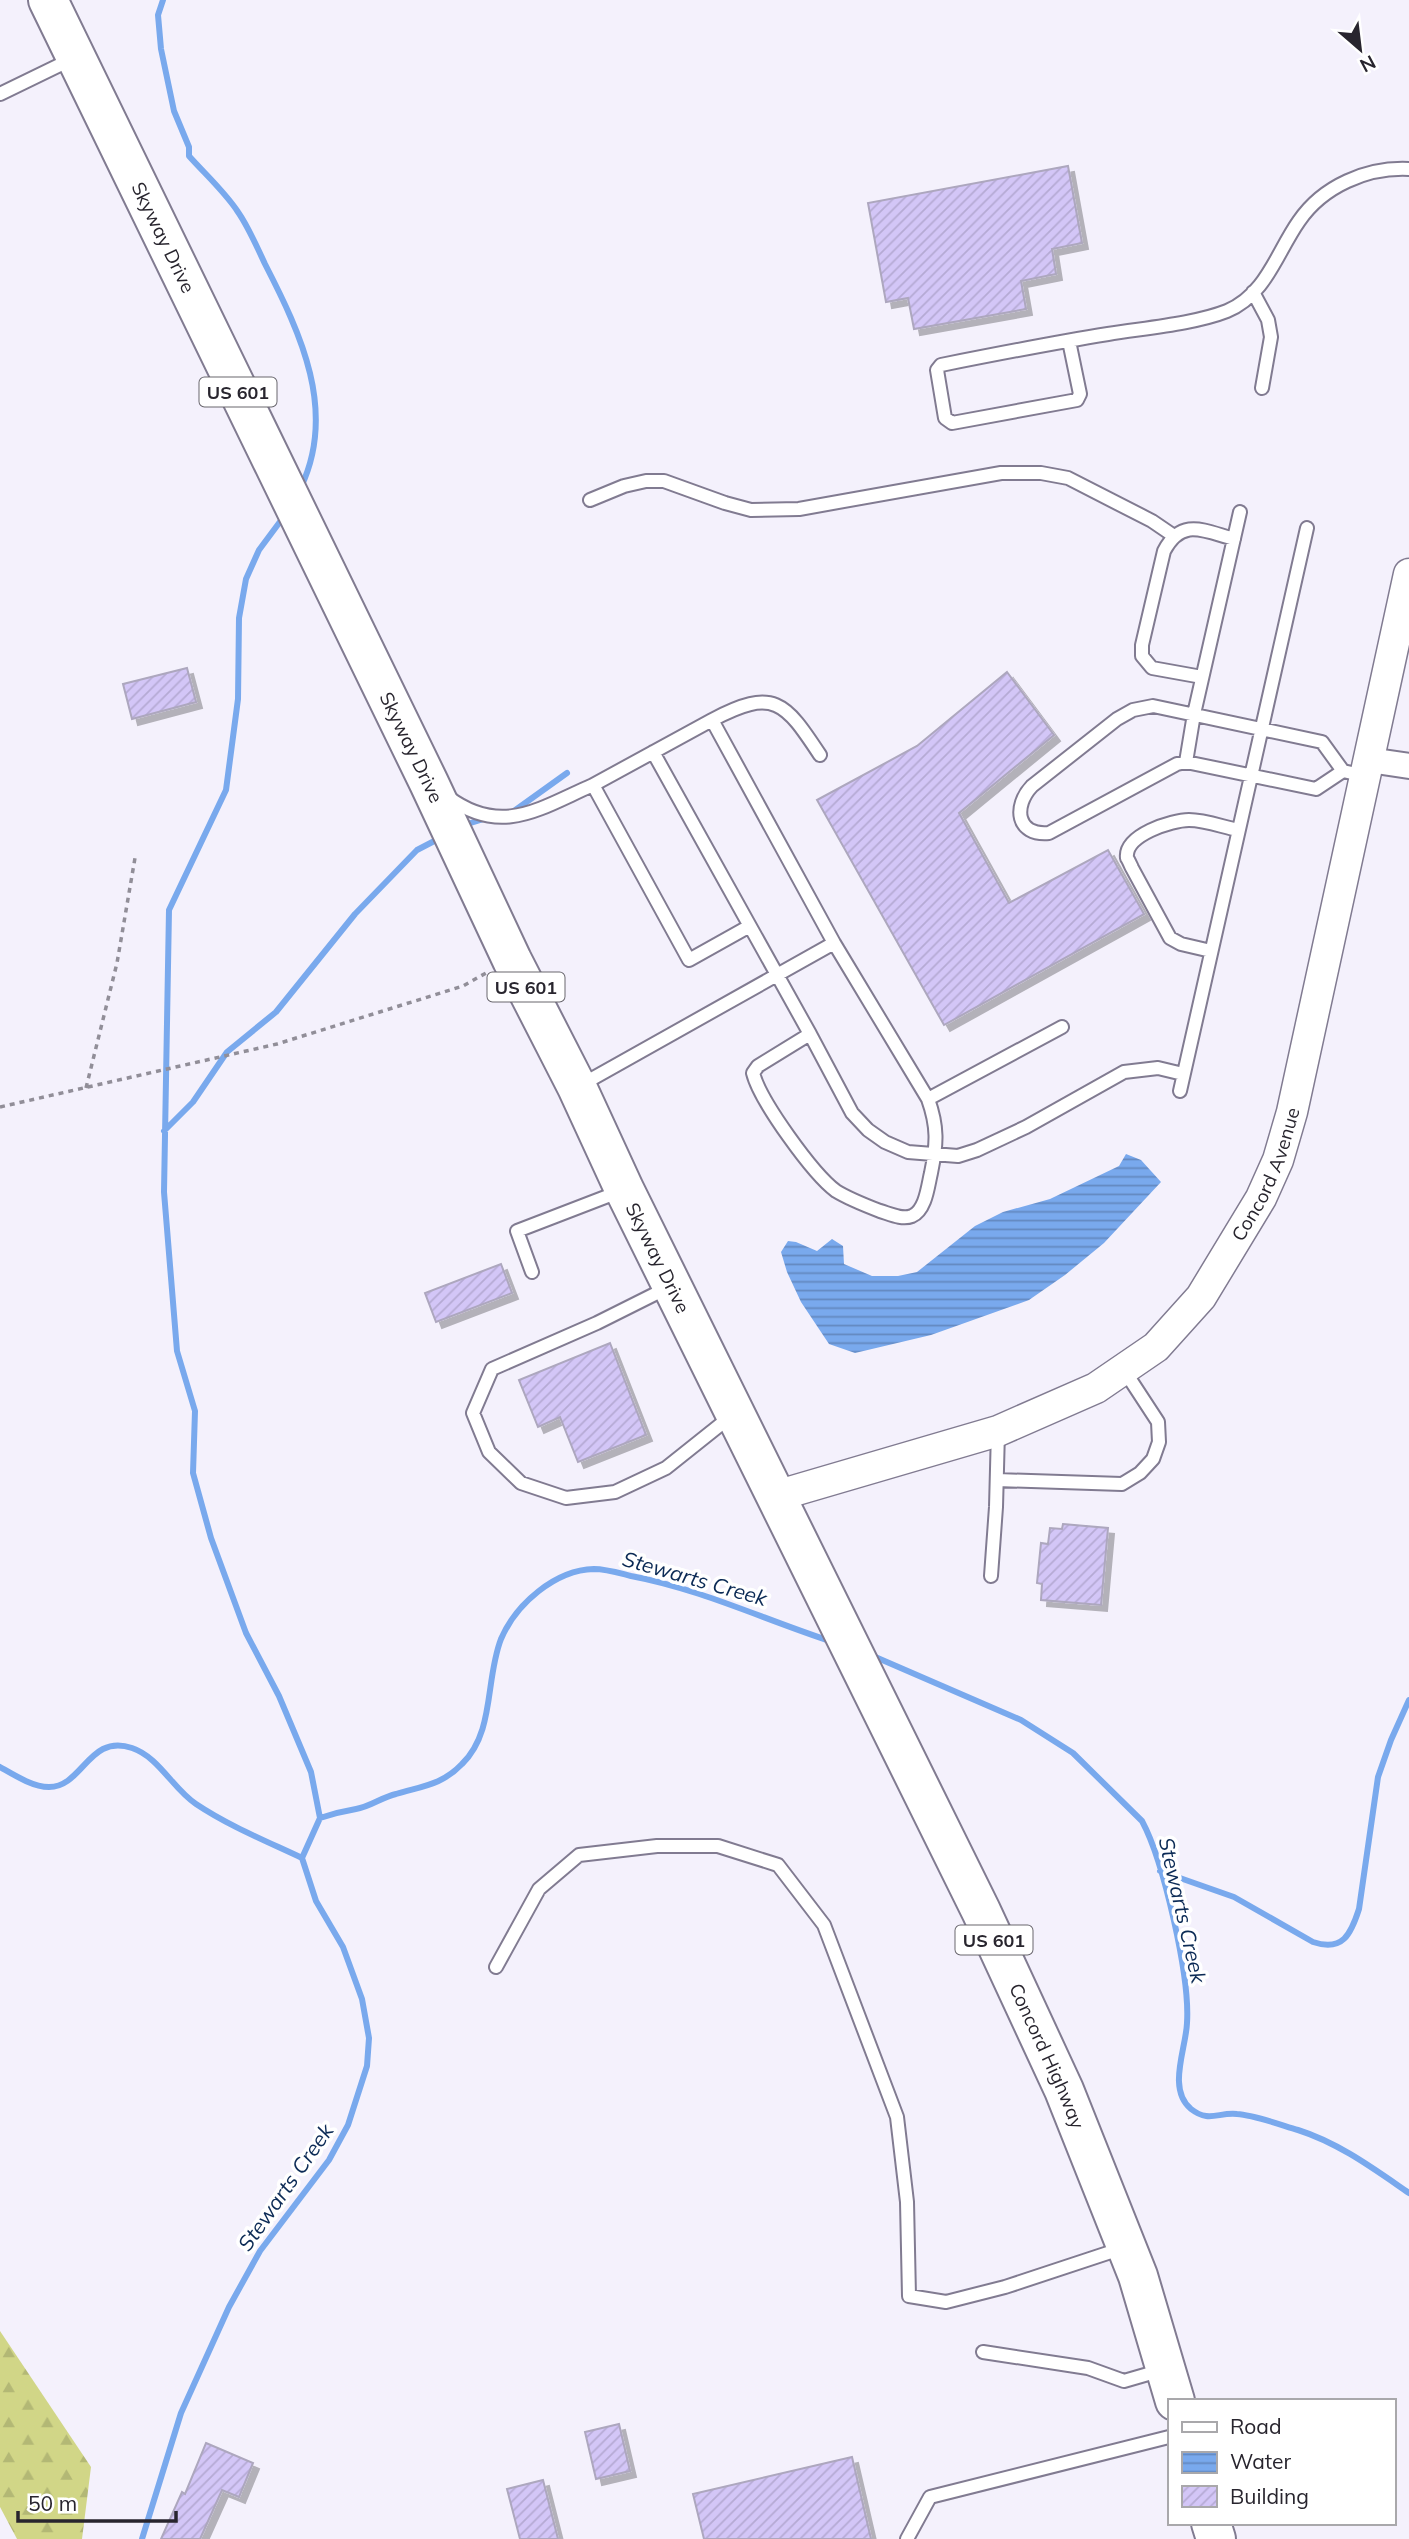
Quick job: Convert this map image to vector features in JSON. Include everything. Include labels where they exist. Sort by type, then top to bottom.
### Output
[{"type":"highway","name":"Skyway Drive","points":[[47,0],[429,783],[512,960],[577,1087],[624,1189],[776,1496]]},
{"type":"highway","name":"Concord Highway","points":[[776,1496],[981,1911],[1064,2090],[1138,2276],[1170,2385]]},
{"type":"street","name":"Concord Avenue","points":[[776,1496],[998,1431],[1096,1388],[1157,1347],[1201,1297],[1261,1198],[1278,1160],[1292,1112],[1359,769],[1409,574]]},
{"type":"street","points":[[1359,769],[1409,766]]},
{"type":"lane","points":[[0,94],[75,58]]},
{"type":"lane","points":[[1069,341],[1080,394],[1077,400],[952,423],[946,418],[937,370],[941,365],[1069,341],[1185,321],[1229,310],[1253,292],[1272,269],[1300,219],[1330,190],[1361,175],[1393,168],[1409,169]]},
{"type":"lane","points":[[1253,292],[1268,320],[1271,337],[1262,388]]},
{"type":"lane","points":[[590,500],[624,486],[646,481],[664,481],[751,510],[799,509],[1001,473],[1041,473],[1068,478],[1152,521],[1174,536]]},
{"type":"lane","points":[[1186,762],[1202,677],[1240,512]]},
{"type":"lane","points":[[1180,1091],[1307,528]]},
{"type":"lane","points":[[1202,677],[1152,668],[1142,656],[1142,645],[1164,551],[1174,536],[1188,529],[1234,539]]},
{"type":"lane","points":[[429,783],[460,806],[496,819],[523,815],[593,785],[737,707],[757,702],[783,707],[805,732],[820,755]]},
{"type":"lane","points":[[1153,706],[1261,729],[1322,742],[1359,769],[1316,789],[1186,762],[1177,764],[1049,833],[1036,835],[1027,829],[1022,820],[1022,796],[1032,786],[1117,719],[1133,710],[1153,706]]},
{"type":"lane","points":[[712,720],[834,943],[928,1099],[936,1121],[934,1154],[920,1208],[911,1216],[896,1216],[836,1191],[786,1134],[759,1088],[753,1073],[758,1066],[810,1034]]},
{"type":"lane","points":[[653,752],[852,1113],[867,1130],[885,1142],[908,1152],[958,1156],[1026,1127],[1124,1072],[1158,1068],[1183,1074]]},
{"type":"lane","points":[[593,785],[690,960],[748,927]]},
{"type":"lane","points":[[1211,951],[1181,944],[1170,938],[1127,858],[1128,850],[1137,839],[1151,830],[1173,822],[1191,820],[1238,830]]},
{"type":"lane","points":[[577,1087],[834,943]]},
{"type":"lane","points":[[928,1099],[1062,1027]]},
{"type":"lane","points":[[532,1272],[517,1231],[624,1189]]},
{"type":"lane","points":[[672,1285],[597,1323],[492,1369],[473,1413],[489,1452],[520,1483],[566,1498],[615,1492],[666,1468],[735,1411]]},
{"type":"lane","points":[[997,1480],[1122,1484],[1140,1473],[1153,1459],[1159,1442],[1158,1422],[1124,1369]]},
{"type":"lane","points":[[991,1576],[998,1431]]},
{"type":"lane","points":[[496,1967],[539,1889],[579,1855],[657,1846],[718,1846],[778,1865],[824,1925],[897,2117],[907,2202],[909,2296],[946,2302],[1005,2287],[1127,2247]]},
{"type":"lane","points":[[983,2352],[1088,2368],[1124,2381],[1170,2385]]},
{"type":"lane","points":[[907,2539],[930,2497],[1168,2437]]},
{"type":"path","points":[[86,1088],[117,963],[135,858]]},
{"type":"path","points":[[0,1107],[277,1044],[463,986],[512,960]]},
{"type":"green space","points":[[0,2331],[91,2467],[82,2539],[17,2539],[0,2507]]},
{"type":"water","points":[[1126,1154],[1141,1160],[1161,1182],[1104,1243],[1029,1300],[931,1335],[855,1353],[829,1344],[801,1302],[787,1272],[781,1252],[788,1241],[817,1251],[832,1239],[843,1246],[844,1264],[872,1276],[898,1276],[917,1272],[975,1226],[1003,1212],[1050,1199],[1119,1166]]},
{"type":"building","points":[[1068,166],[1082,243],[1052,249],[1056,274],[1021,281],[1026,309],[914,329],[908,298],[886,302],[868,203]]},
{"type":"building","points":[[187,668],[196,702],[132,719],[123,684]]},
{"type":"building","points":[[1007,672],[1054,735],[959,813],[1009,903],[1108,850],[1144,914],[944,1025],[817,800],[917,746]]},
{"type":"building","points":[[501,1264],[512,1293],[436,1322],[425,1293]]},
{"type":"building","points":[[610,1343],[646,1435],[578,1462],[560,1417],[538,1427],[519,1380]]},
{"type":"building","points":[[1063,1524],[1108,1528],[1101,1605],[1041,1600],[1042,1584],[1037,1583],[1041,1543],[1048,1544],[1050,1528],[1062,1529]]},
{"type":"building","points":[[619,2424],[630,2471],[596,2479],[585,2432]]},
{"type":"building","points":[[206,2443],[253,2463],[239,2497],[222,2490],[200,2539],[161,2539],[182,2492],[185,2494]]},
{"type":"building","points":[[852,2457],[871,2539],[704,2539],[693,2494]]},
{"type":"building","points":[[543,2480],[558,2539],[520,2539],[507,2489]]},
{"type":"waterway","points":[[163,0],[158,15],[161,49],[174,111],[189,147],[189,156],[227,197],[246,224],[291,318],[310,373],[316,430],[311,458],[301,487]]},
{"type":"waterway","points":[[285,515],[259,550],[246,579],[239,618],[238,699],[226,790],[169,910],[164,1192],[177,1351],[195,1411],[193,1473],[211,1538],[246,1633],[279,1696],[311,1772],[320,1818]]},
{"type":"waterway","points":[[514,811],[567,773]]},
{"type":"waterway","points":[[464,825],[487,818]]},
{"type":"waterway","points":[[164,1131],[193,1102],[227,1052],[276,1012],[355,914],[417,850],[442,837]]},
{"type":"waterway","name":"Stewarts Creek","points":[[142,2539],[181,2413],[229,2307],[260,2251],[329,2160],[348,2125],[367,2066],[369,2038],[362,1999],[343,1947],[316,1901],[302,1858],[320,1818],[361,1808],[391,1795],[431,1784],[462,1764],[480,1737],[496,1655],[508,1626],[516,1613],[538,1591],[565,1575],[599,1569],[657,1582],[708,1597],[833,1642]]},
{"type":"waterway","name":"Stewarts Creek","points":[[873,1656],[1021,1720],[1073,1753],[1142,1821],[1159,1863],[1180,1950],[1187,2023],[1179,2080],[1184,2101],[1191,2109],[1208,2116],[1251,2116],[1313,2135],[1356,2157],[1409,2193]]},
{"type":"waterway","points":[[1160,1871],[1234,1897],[1313,1942],[1332,1945],[1339,1943],[1349,1933],[1359,1909],[1378,1777],[1409,1700]]},
{"type":"waterway","points":[[0,1767],[30,1783],[49,1787],[61,1785],[70,1779],[106,1748],[117,1745],[132,1748],[150,1758],[196,1804],[302,1858]]}]
